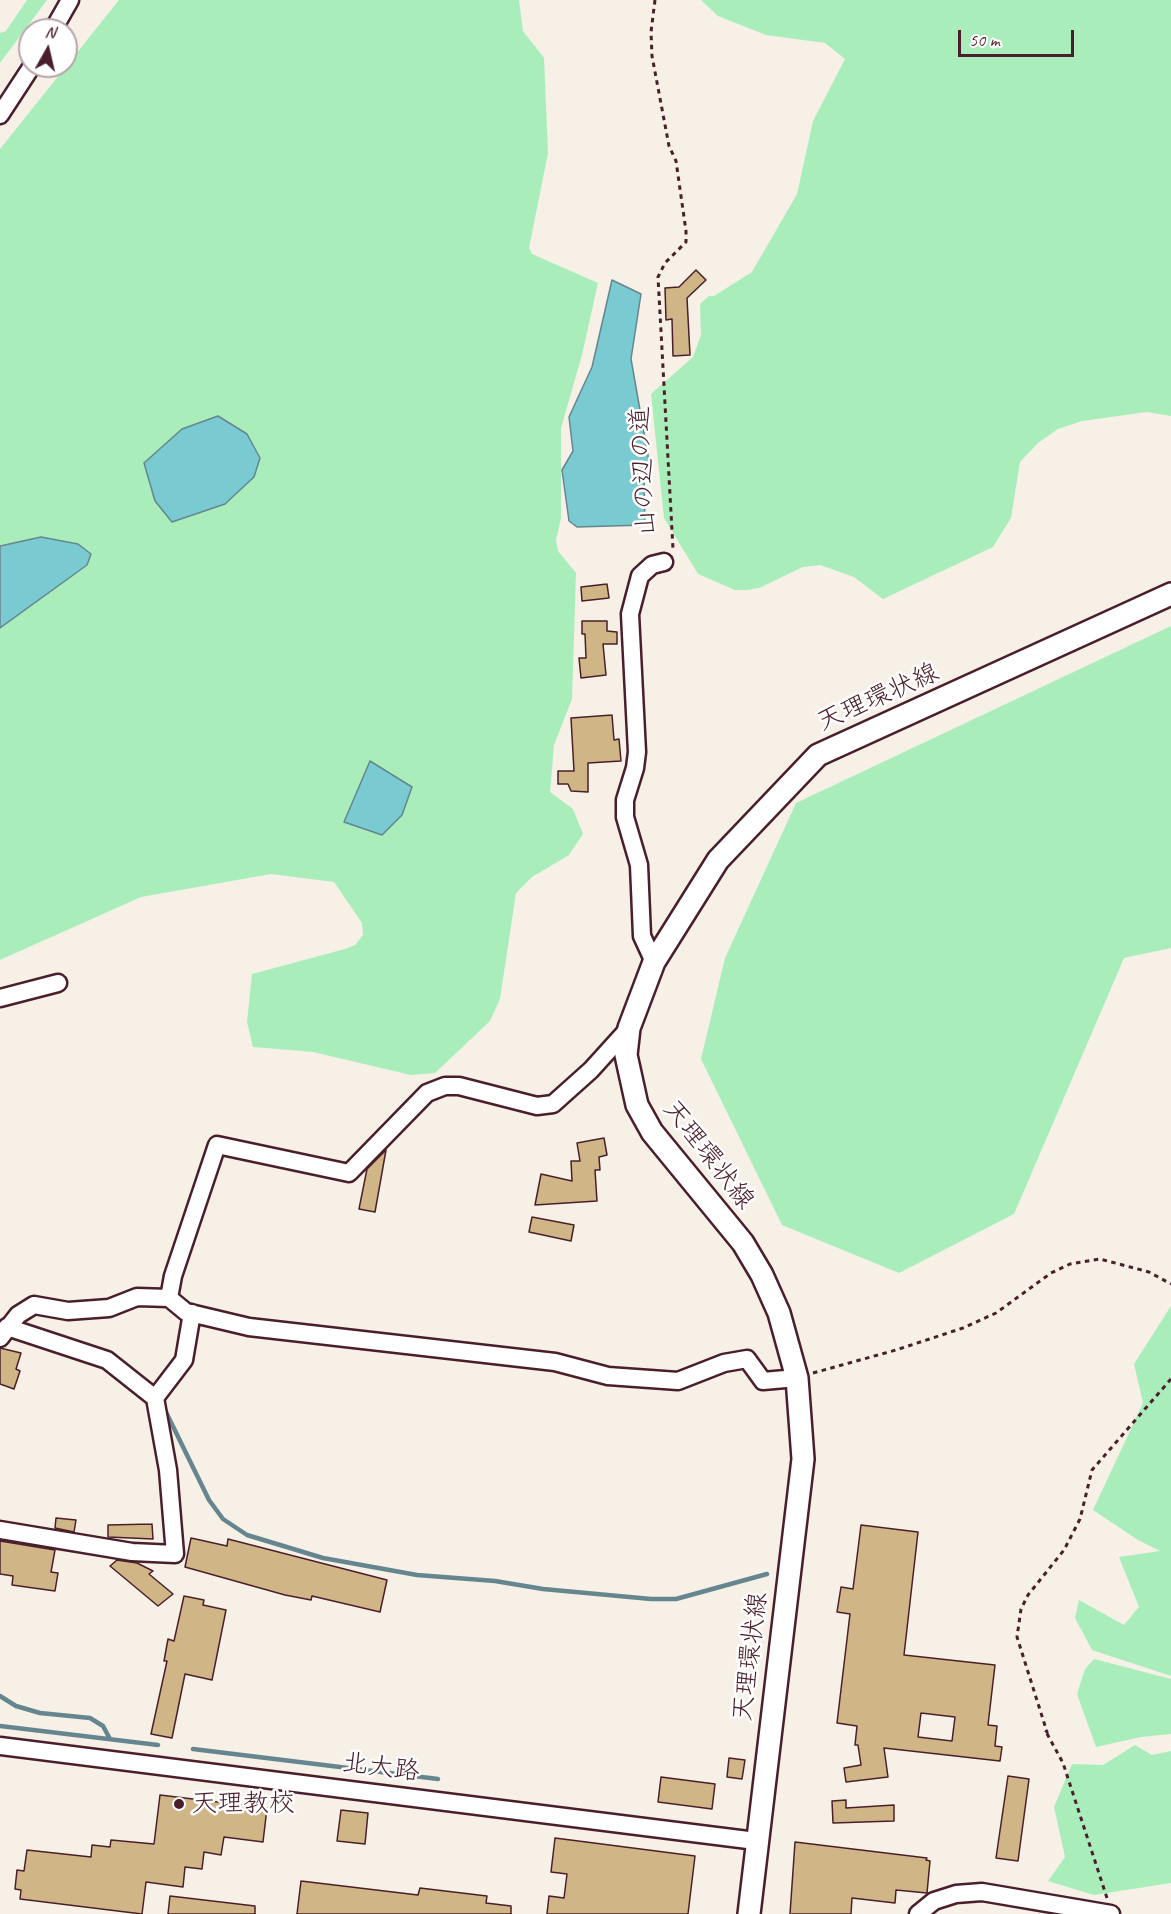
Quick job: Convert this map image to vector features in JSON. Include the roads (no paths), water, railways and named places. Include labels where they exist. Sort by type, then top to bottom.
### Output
[{"type":"main road","name":"天理環状線","points":[[749,1914],[803,1459],[796,1378],[779,1313],[762,1275],[743,1244],[652,1132],[637,1105],[626,1055],[629,1028],[654,962],[718,860],[818,755],[1171,594]]},
{"type":"street","points":[[60,18],[70,0]]},
{"type":"street","points":[[0,115],[24,78]]},
{"type":"street","name":"山の辺の道","points":[[654,962],[642,936],[639,865],[625,817],[625,800],[635,768],[637,752],[630,614],[640,576],[652,566],[664,562]]},
{"type":"street","points":[[0,998],[58,983]]},
{"type":"street","points":[[169,1298],[173,1276],[217,1145],[349,1173],[427,1093],[445,1086],[459,1086],[537,1106],[553,1104],[591,1070],[629,1028]]},
{"type":"street","points":[[0,1530],[132,1552],[175,1554],[168,1470],[155,1398],[107,1360],[2,1332],[18,1315],[34,1305],[68,1311],[109,1308],[136,1297],[169,1298],[186,1312],[249,1326],[555,1362],[608,1376],[642,1380],[678,1380],[724,1363],[747,1359],[763,1381],[796,1378]]},
{"type":"street","points":[[155,1398],[184,1359],[192,1313]]},
{"type":"street","name":"北大路","points":[[0,1746],[756,1841]]},
{"type":"street","points":[[918,1914],[934,1901],[956,1894],[982,1892],[1110,1909]]},
{"type":"water","points":[[612,280],[641,294],[631,359],[649,461],[644,477],[645,525],[577,527],[569,521],[562,470],[573,451],[569,417],[592,367]]},
{"type":"water","points":[[218,416],[247,434],[260,458],[254,477],[225,504],[172,522],[155,501],[144,463],[182,429]]},
{"type":"water","points":[[41,537],[78,544],[91,554],[87,565],[0,628],[0,546]]},
{"type":"water","points":[[370,761],[412,787],[402,815],[382,835],[344,822]]},
{"type":"waterway","points":[[163,1406],[209,1500],[223,1519],[247,1535],[323,1558],[417,1575],[495,1581],[543,1589],[651,1599],[676,1599],[767,1574]]},
{"type":"waterway","points":[[0,1696],[16,1706],[40,1713],[90,1718],[103,1726],[110,1739]]},
{"type":"waterway","points":[[0,1726],[158,1745]]},
{"type":"waterway","points":[[193,1749],[438,1779]]},
{"type":"place","name":"天理教校","points":[[179,1804]]}]
